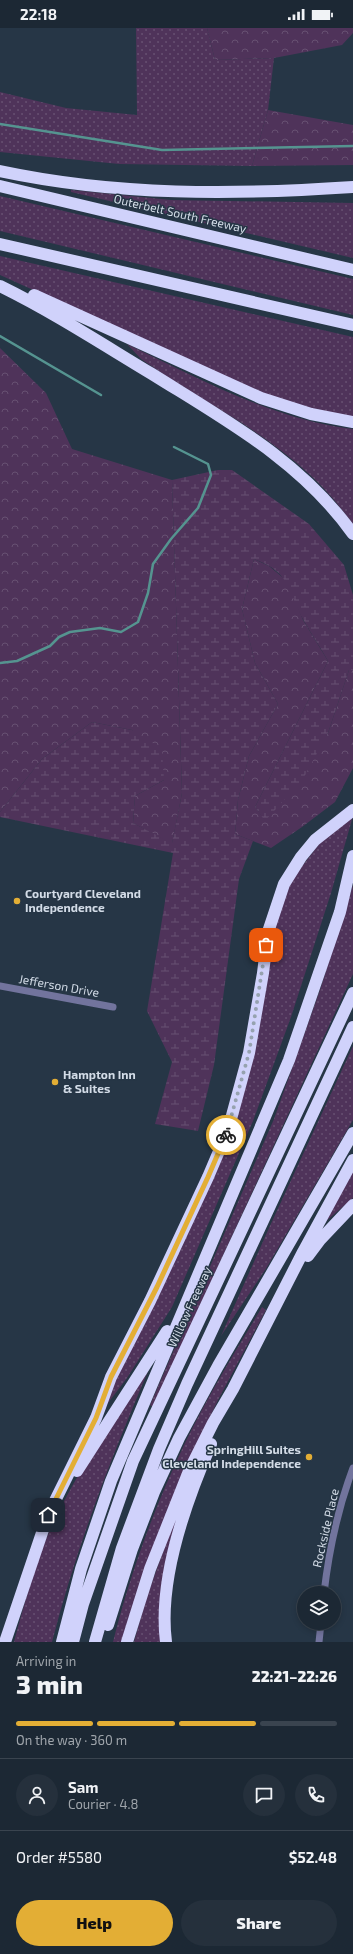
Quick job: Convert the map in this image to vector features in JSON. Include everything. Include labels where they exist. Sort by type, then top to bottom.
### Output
[{"type":"highway","points":[[0,171],[62,182],[142,191],[187,193],[286,192],[353,187]]},
{"type":"highway","name":"Outerbelt South Freeway","points":[[0,186],[353,270]]},
{"type":"highway","points":[[286,192],[353,196]]},
{"type":"highway","points":[[0,244],[353,325]]},
{"type":"highway","points":[[0,281],[261,398],[311,414],[353,422]]},
{"type":"highway","points":[[0,286],[72,325],[195,401],[273,452],[318,490],[353,534]]},
{"type":"highway","points":[[5,1642],[48,1515],[96,1418],[111,1377],[150,1301],[208,1177],[228,1130],[249,1053],[263,973],[268,932],[275,907],[284,884],[301,857],[315,840],[353,810]]},
{"type":"highway","points":[[62,1642],[81,1569],[111,1481],[289,1060],[340,912],[352,861]]},
{"type":"highway","name":"Willow Freeway","points":[[73,1642],[83,1604],[133,1461],[353,993]]},
{"type":"highway","points":[[95,1642],[122,1548],[160,1450],[191,1377],[353,1027]]},
{"type":"highway","points":[[104,1642],[132,1549],[154,1492],[179,1438],[218,1366],[353,1133]]},
{"type":"highway","points":[[127,1642],[150,1569],[177,1498],[213,1423],[233,1389],[283,1294],[303,1252],[353,1160]]},
{"type":"highway","points":[[283,1294],[320,1240],[353,1205]]},
{"type":"highway","points":[[48,1515],[162,1340],[203,1263]]},
{"type":"highway","points":[[166,1642],[165,1618],[169,1582],[183,1516],[194,1483],[233,1389]]},
{"type":"street","name":"Jefferson Drive","points":[[0,986],[113,1007]]},
{"type":"street","name":"Rockside Place","points":[[325,1586],[330,1552],[344,1493],[353,1468]]},
{"type":"street","points":[[319,1642],[320,1630]]},
{"type":"green space","points":[[136,28],[207,28],[215,60],[274,58],[268,110],[252,166],[119,164],[0,152],[0,92],[66,108],[137,115]]},
{"type":"green space","points":[[207,28],[353,28],[353,33],[342,45],[274,58],[215,60]]},
{"type":"green space","points":[[268,110],[353,125],[353,165],[252,166]]},
{"type":"green space","points":[[71,190],[171,200],[353,203],[353,258],[71,192]]},
{"type":"green space","points":[[0,196],[353,279],[353,315],[0,231]]},
{"type":"green space","points":[[0,256],[353,337],[353,418],[280,401],[0,275]]},
{"type":"green space","points":[[127,344],[209,384],[265,407],[323,424],[353,429],[353,524],[321,486],[290,457],[249,428],[141,359]]},
{"type":"green space","points":[[0,348],[46,393],[72,449],[172,480],[182,793],[172,844],[133,823],[135,796],[164,780],[132,730],[92,722],[42,759],[0,812]]},
{"type":"green space","points":[[218,470],[232,470],[309,524],[344,565],[353,595],[353,670],[349,670],[328,733],[303,779],[265,821],[255,807],[328,661],[304,621],[287,584],[282,577],[266,564],[254,559],[242,609],[255,663],[278,704],[249,756],[238,800],[235,834],[253,841],[239,879],[214,1065],[198,1131],[155,1124],[172,1062],[147,1011],[173,853],[0,817],[0,812],[42,759],[92,722],[132,730],[162,749],[164,780],[135,796],[133,823],[172,843],[182,793],[172,480]]},
{"type":"green space","points":[[254,559],[269,566],[287,581],[303,620],[328,661],[255,807],[265,820],[328,733],[349,670],[353,670],[353,768],[335,802],[271,848],[235,834],[238,800],[249,756],[278,704],[255,663],[242,609]]},
{"type":"green space","points":[[353,816],[331,893],[291,1017],[253,1121],[172,1307],[127,1378],[108,1403],[104,1404],[224,1152],[276,920],[292,879],[320,843]]},
{"type":"green space","points":[[353,885],[353,974],[153,1407],[150,1405],[274,1119],[320,990]]},
{"type":"green space","points":[[353,1046],[353,1120],[267,1267],[221,1336],[269,1228]]},
{"type":"green space","points":[[353,1170],[353,1198],[325,1222]]},
{"type":"green space","points":[[262,1307],[266,1310],[208,1421],[123,1642],[113,1642],[135,1566],[173,1469],[202,1410]]},
{"type":"green space","points":[[149,1369],[95,1504],[72,1572],[52,1642],[14,1642],[39,1559],[59,1510],[82,1468],[121,1408]]},
{"type":"green space","points":[[177,1513],[163,1642],[134,1642],[146,1599]]},
{"type":"waterway","points":[[0,124],[162,150],[353,146]]},
{"type":"waterway","points":[[0,336],[101,395]]},
{"type":"waterway","points":[[0,663],[17,661],[50,646],[59,637],[70,632],[100,628],[121,632],[138,622],[148,593],[153,564],[171,539],[198,508],[211,475],[208,464],[174,447]]},
{"type":"way so far","points":[[226,1135],[239,1094],[249,1053],[263,973],[266,945]]},
{"type":"place","name":"Courtyard Cleveland Independence","points":[[17,901]]},
{"type":"place","name":"Hampton Inn & Suites","points":[[55,1082]]},
{"type":"place","name":"SpringHill Suites Cleveland Independence","points":[[309,1457]]},
{"type":"route","points":[[48,1515],[96,1418],[111,1377],[157,1287],[226,1135]]}]
